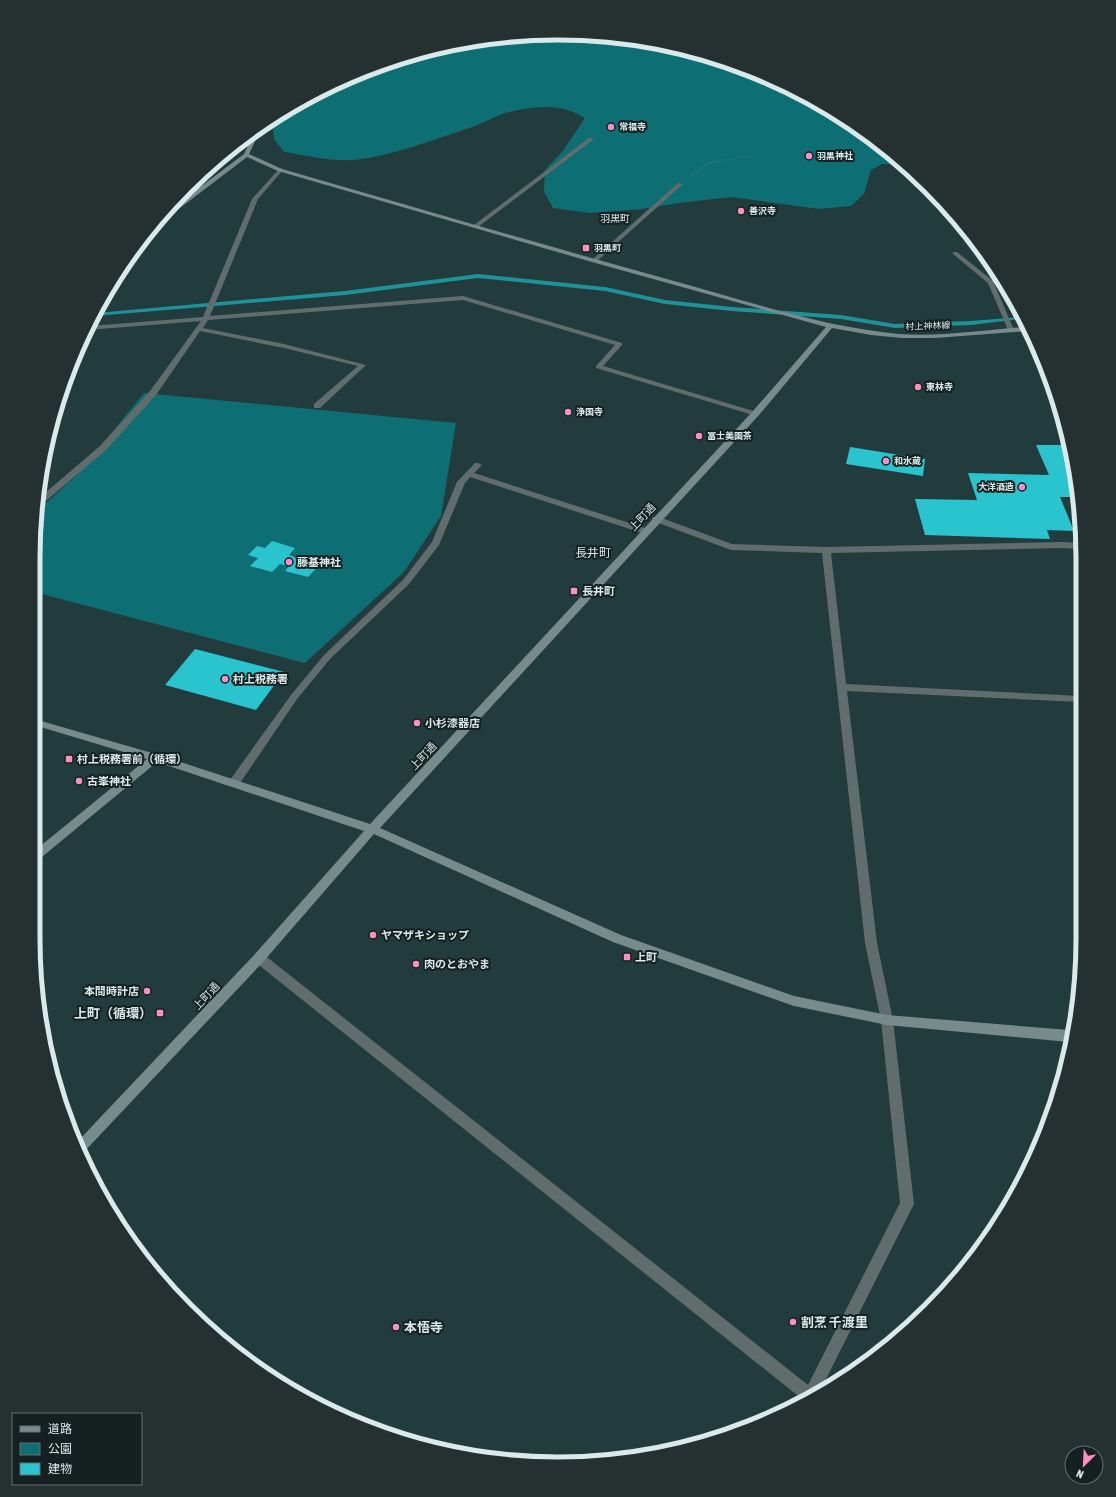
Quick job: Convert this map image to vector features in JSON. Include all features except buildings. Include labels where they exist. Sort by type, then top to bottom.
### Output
[{"type":"street","points":[[177,208],[246,155],[255,138]]},
{"type":"street","points":[[476,226],[591,138]]},
{"type":"street","name":"村上神林線","points":[[246,155],[280,170],[594,261],[830,326],[871,333],[902,336],[935,336],[1023,329]]},
{"type":"street","points":[[43,499],[108,442],[154,393],[206,318],[255,199],[280,170]]},
{"type":"street","points":[[594,261],[680,184]]},
{"type":"street","points":[[955,253],[991,282],[1011,330]]},
{"type":"street","points":[[94,328],[463,298],[620,344],[598,367],[756,413]]},
{"type":"street","name":"上町通","points":[[83,1145],[259,958],[372,829],[645,531],[756,413],[830,326]]},
{"type":"street","points":[[198,330],[284,346],[363,365],[317,406]]},
{"type":"street","points":[[234,783],[294,697],[327,657],[406,582],[436,543],[461,482],[478,465]]},
{"type":"street","points":[[468,474],[645,531]]},
{"type":"street","points":[[656,520],[731,547],[826,550],[1054,545],[1076,546]]},
{"type":"street","points":[[813,1390],[907,1204],[887,1020],[871,943],[826,550]]},
{"type":"street","points":[[841,687],[1076,699]]},
{"type":"street","points":[[40,724],[234,783],[372,829],[617,939],[794,1001],[887,1020],[1067,1036]]},
{"type":"street","points":[[40,852],[155,758]]},
{"type":"street","points":[[259,958],[806,1394]]},
{"type":"path","points":[[680,184],[708,163],[748,156]]},
{"type":"green space","points":[[558,40],[592,41],[626,44],[659,50],[725,67],[756,79],[817,109],[846,127],[895,165],[882,164],[871,170],[864,194],[851,206],[819,209],[731,197],[642,209],[590,213],[553,208],[544,192],[545,170],[563,151],[585,118],[565,110],[545,107],[513,111],[502,114],[473,127],[412,147],[383,155],[354,160],[329,159],[284,152],[274,139],[273,125],[299,109],[329,93],[391,67],[457,50],[490,44]]},
{"type":"green space","points":[[144,393],[456,423],[441,516],[404,572],[305,663],[40,594],[43,506],[77,475]]},
{"type":"waterway","points":[[101,314],[345,293],[478,276],[605,289],[665,302],[732,309],[841,317],[895,326],[971,323],[1017,318]]},
{"type":"place","name":"常福寺","points":[[611,127]]},
{"type":"place","name":"羽黒神社","points":[[809,156]]},
{"type":"place","name":"善沢寺","points":[[741,211]]},
{"type":"place","name":"羽黒町","points":[[586,248]]},
{"type":"place","name":"東林寺","points":[[918,387]]},
{"type":"place","name":"浄国寺","points":[[568,412]]},
{"type":"place","name":"冨士美園茶","points":[[699,436]]},
{"type":"place","name":"和水蔵","points":[[886,461]]},
{"type":"place","name":"大洋酒造","points":[[1022,487]]},
{"type":"place","name":"藤基神社","points":[[289,562]]},
{"type":"place","name":"長井町","points":[[574,591]]},
{"type":"place","name":"村上税務署","points":[[225,679]]},
{"type":"place","name":"小杉漆器店","points":[[417,723]]},
{"type":"place","name":"村上税務署前（循環）","points":[[69,759]]},
{"type":"place","name":"古峯神社","points":[[79,781]]},
{"type":"place","name":"ヤマザキショップ","points":[[373,935]]},
{"type":"place","name":"上町","points":[[627,957]]},
{"type":"place","name":"肉のとおやま","points":[[416,964]]},
{"type":"place","name":"本間時計店","points":[[147,991]]},
{"type":"place","name":"上町（循環）","points":[[160,1013]]},
{"type":"place","name":"割烹 千渡里","points":[[793,1322]]},
{"type":"place","name":"本悟寺","points":[[396,1327]]},
{"type":"district","name":"羽黒町","points":[[615,218]]},
{"type":"district","name":"長井町","points":[[593,553]]}]
